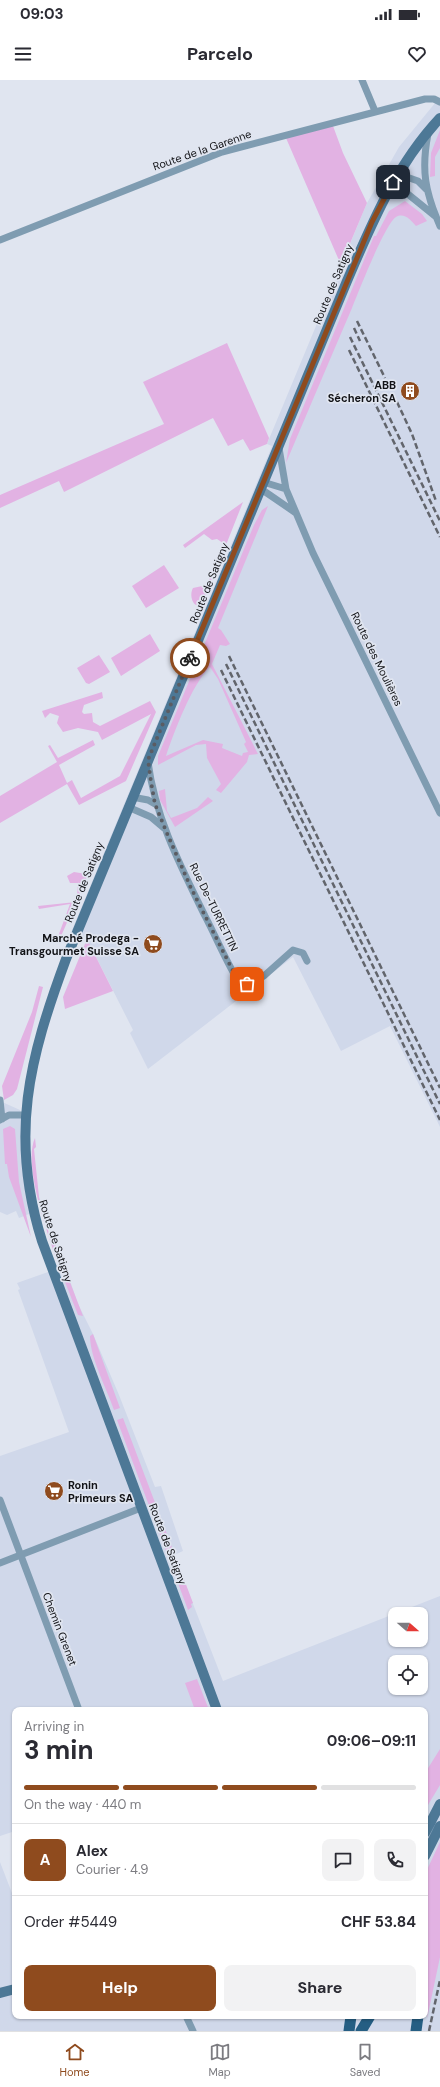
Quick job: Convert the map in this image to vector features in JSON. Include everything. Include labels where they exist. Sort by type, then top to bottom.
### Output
[{"type":"main road","points":[[349,2031],[351,2019]]},
{"type":"main road","points":[[361,2031],[368,2019]]},
{"type":"main road","points":[[416,2031],[418,2019]]},
{"type":"street","points":[[362,80],[375,111]]},
{"type":"street","name":"Route de la Garenne","points":[[0,240],[222,152],[426,98],[434,99],[440,102]]},
{"type":"street","name":"Route de Satigny","points":[[216,1707],[37,1228],[26,1178],[24,1151],[25,1115],[34,1060],[55,987],[130,802],[279,444],[372,222],[395,178],[428,131],[440,118]]},
{"type":"street","points":[[428,131],[424,157],[426,189],[440,226]]},
{"type":"street","points":[[395,178],[418,181],[426,189]]},
{"type":"street","points":[[395,178],[436,218]]},
{"type":"street","points":[[262,486],[286,489],[280,459],[279,444]]},
{"type":"street","points":[[262,486],[296,513]]},
{"type":"street","name":"Route des Moulières","points":[[286,489],[319,565],[440,813]]},
{"type":"street","name":"Rue De-TURRETTIN","points":[[148,760],[155,804],[165,829],[191,888],[235,976],[240,982],[247,984],[256,981],[293,950],[303,953],[307,961]]},
{"type":"street","points":[[130,802],[148,800],[155,804]]},
{"type":"street","name":"Rue De-TURRETTIN","points":[[130,802],[165,829]]},
{"type":"street","points":[[0,1100],[1,1120],[11,1115],[25,1115]]},
{"type":"street","name":"Chemin Grenet","points":[[0,1500],[77,1707]]},
{"type":"street","points":[[0,1562],[141,1508]]},
{"type":"street","points":[[428,1827],[440,1804]]},
{"type":"street","points":[[428,1850],[440,1826]]},
{"type":"street","points":[[0,1993],[12,1990]]},
{"type":"street","points":[[188,2019],[194,2031]]},
{"type":"shaded area","points":[[440,97],[440,1127],[390,1026],[341,1051],[293,957],[148,1069],[130,1033],[133,1030],[87,939],[72,930],[272,446],[267,444],[367,203],[399,147]]},
{"type":"shaded area","points":[[333,126],[343,153],[367,203],[341,265],[286,138]]},
{"type":"shaded area","points":[[440,130],[440,148],[435,157],[435,176],[430,177],[431,153]]},
{"type":"shaded area","points":[[405,201],[422,214],[427,221],[416,226],[407,217],[402,215],[396,217],[391,222],[385,232],[286,463],[290,439],[374,236],[376,236],[389,211]]},
{"type":"shaded area","points":[[227,343],[269,438],[267,444],[250,451],[243,439],[228,446],[213,418],[64,492],[59,481],[0,508],[0,495],[164,424],[143,382]]},
{"type":"shaded area","points":[[243,502],[226,545],[217,539],[212,540],[204,534],[185,548],[183,545]]},
{"type":"shaded area","points":[[268,506],[218,628],[230,644],[226,646],[220,645],[212,664],[258,754],[249,755],[247,762],[221,793],[216,790],[221,784],[207,758],[206,744],[196,745],[158,765],[158,756],[254,525],[262,510]],"holes":[[[210,667],[218,679],[246,742],[244,744],[248,752],[243,753],[242,756],[222,748],[223,744],[203,740],[166,756],[184,709],[197,684]]]},
{"type":"shaded area","points":[[222,549],[224,550],[204,598],[201,603],[196,605],[193,602],[192,597],[193,588],[207,585]]},
{"type":"shaded area","points":[[164,565],[179,588],[146,608],[132,586]]},
{"type":"shaded area","points":[[150,634],[160,651],[121,676],[111,658]]},
{"type":"shaded area","points":[[99,655],[110,672],[89,684],[86,683],[77,668]]},
{"type":"shaded area","points":[[102,692],[103,698],[84,705],[82,712],[84,714],[92,713],[93,722],[100,726],[150,701],[156,712],[126,781],[79,805],[67,784],[0,823],[0,796],[57,762],[48,746],[50,745],[58,758],[93,740],[95,745],[59,765],[67,783],[72,780],[81,798],[120,776],[151,714],[102,740],[98,732],[78,728],[63,732],[57,723],[59,716],[50,713],[45,718],[42,711]]},
{"type":"shaded area","points":[[165,789],[167,811],[171,818],[197,808],[208,797],[213,801],[175,827],[160,800],[159,791]]},
{"type":"shaded area","points":[[99,847],[79,896],[77,896],[78,883],[70,883],[67,876],[74,872],[86,874],[96,848]]},
{"type":"shaded area","points":[[76,902],[58,943],[56,942],[70,904],[39,909],[38,906]]},
{"type":"shaded area","points":[[87,939],[113,991],[65,1009],[63,997]]},
{"type":"shaded area","points":[[39,986],[43,987],[17,1089],[13,1095],[4,1100],[2,1086],[32,1012]]},
{"type":"shaded area","points":[[0,1101],[20,1110],[26,1127],[34,1212],[19,1218],[16,1211],[7,1215],[0,1212]]},
{"type":"shaded area","points":[[10,1126],[15,1129],[19,1182],[31,1237],[9,1177],[7,1164],[5,1164],[3,1129]]},
{"type":"shaded area","points":[[35,1138],[36,1147],[34,1149],[39,1197],[49,1234],[54,1233],[53,1238],[83,1316],[78,1315],[45,1226],[33,1175],[32,1154]]},
{"type":"shaded area","points":[[65,1266],[78,1304],[93,1334],[119,1395],[155,1487],[161,1486],[183,1551],[174,1555],[223,1681],[388,1616],[388,1647],[428,1647],[428,1607],[412,1607],[440,1596],[440,2031],[0,2031],[0,1862],[12,1893],[12,2019],[428,2019],[428,1707],[12,1707],[12,1832],[0,1836],[0,1456],[69,1432],[18,1290],[20,1289],[17,1283]]},
{"type":"shaded area","points":[[93,1334],[120,1408],[114,1410],[93,1354],[90,1336]]},
{"type":"shaded area","points":[[123,1418],[193,1603],[191,1604],[192,1607],[188,1610],[117,1420]]},
{"type":"shaded area","points":[[197,1679],[208,1707],[194,1707],[185,1683]]},
{"type":"shaded area","points":[[440,1749],[440,1785],[428,1805],[428,1768]]},
{"type":"shaded area","points":[[440,1842],[440,1957],[428,2014],[428,2009],[428,1868]]},
{"type":"railway","points":[[357,321],[385,378]]},
{"type":"railway","points":[[354,328],[360,341]]},
{"type":"railway","points":[[350,337],[440,521]]},
{"type":"railway","points":[[349,350],[440,537]]},
{"type":"railway","points":[[397,402],[412,434],[436,501]]},
{"type":"railway","points":[[229,656],[440,1088]]},
{"type":"railway","points":[[226,664],[440,1104]]},
{"type":"railway","points":[[221,670],[440,1120]]},
{"type":"railway","points":[[429,2031],[440,1980]]},
{"type":"way so far","points":[[190,658],[148,760],[151,782],[155,804],[191,888],[237,979],[240,982],[247,984]]},
{"type":"place","name":"ABB Sécheron SA","points":[[410,391]]},
{"type":"place","name":"Marché Prodega - Transgourmet Suisse SA","points":[[153,944]]},
{"type":"place","name":"Ronin Primeurs SA","points":[[54,1491]]},
{"type":"route","points":[[190,658],[372,222],[393,182]]}]
